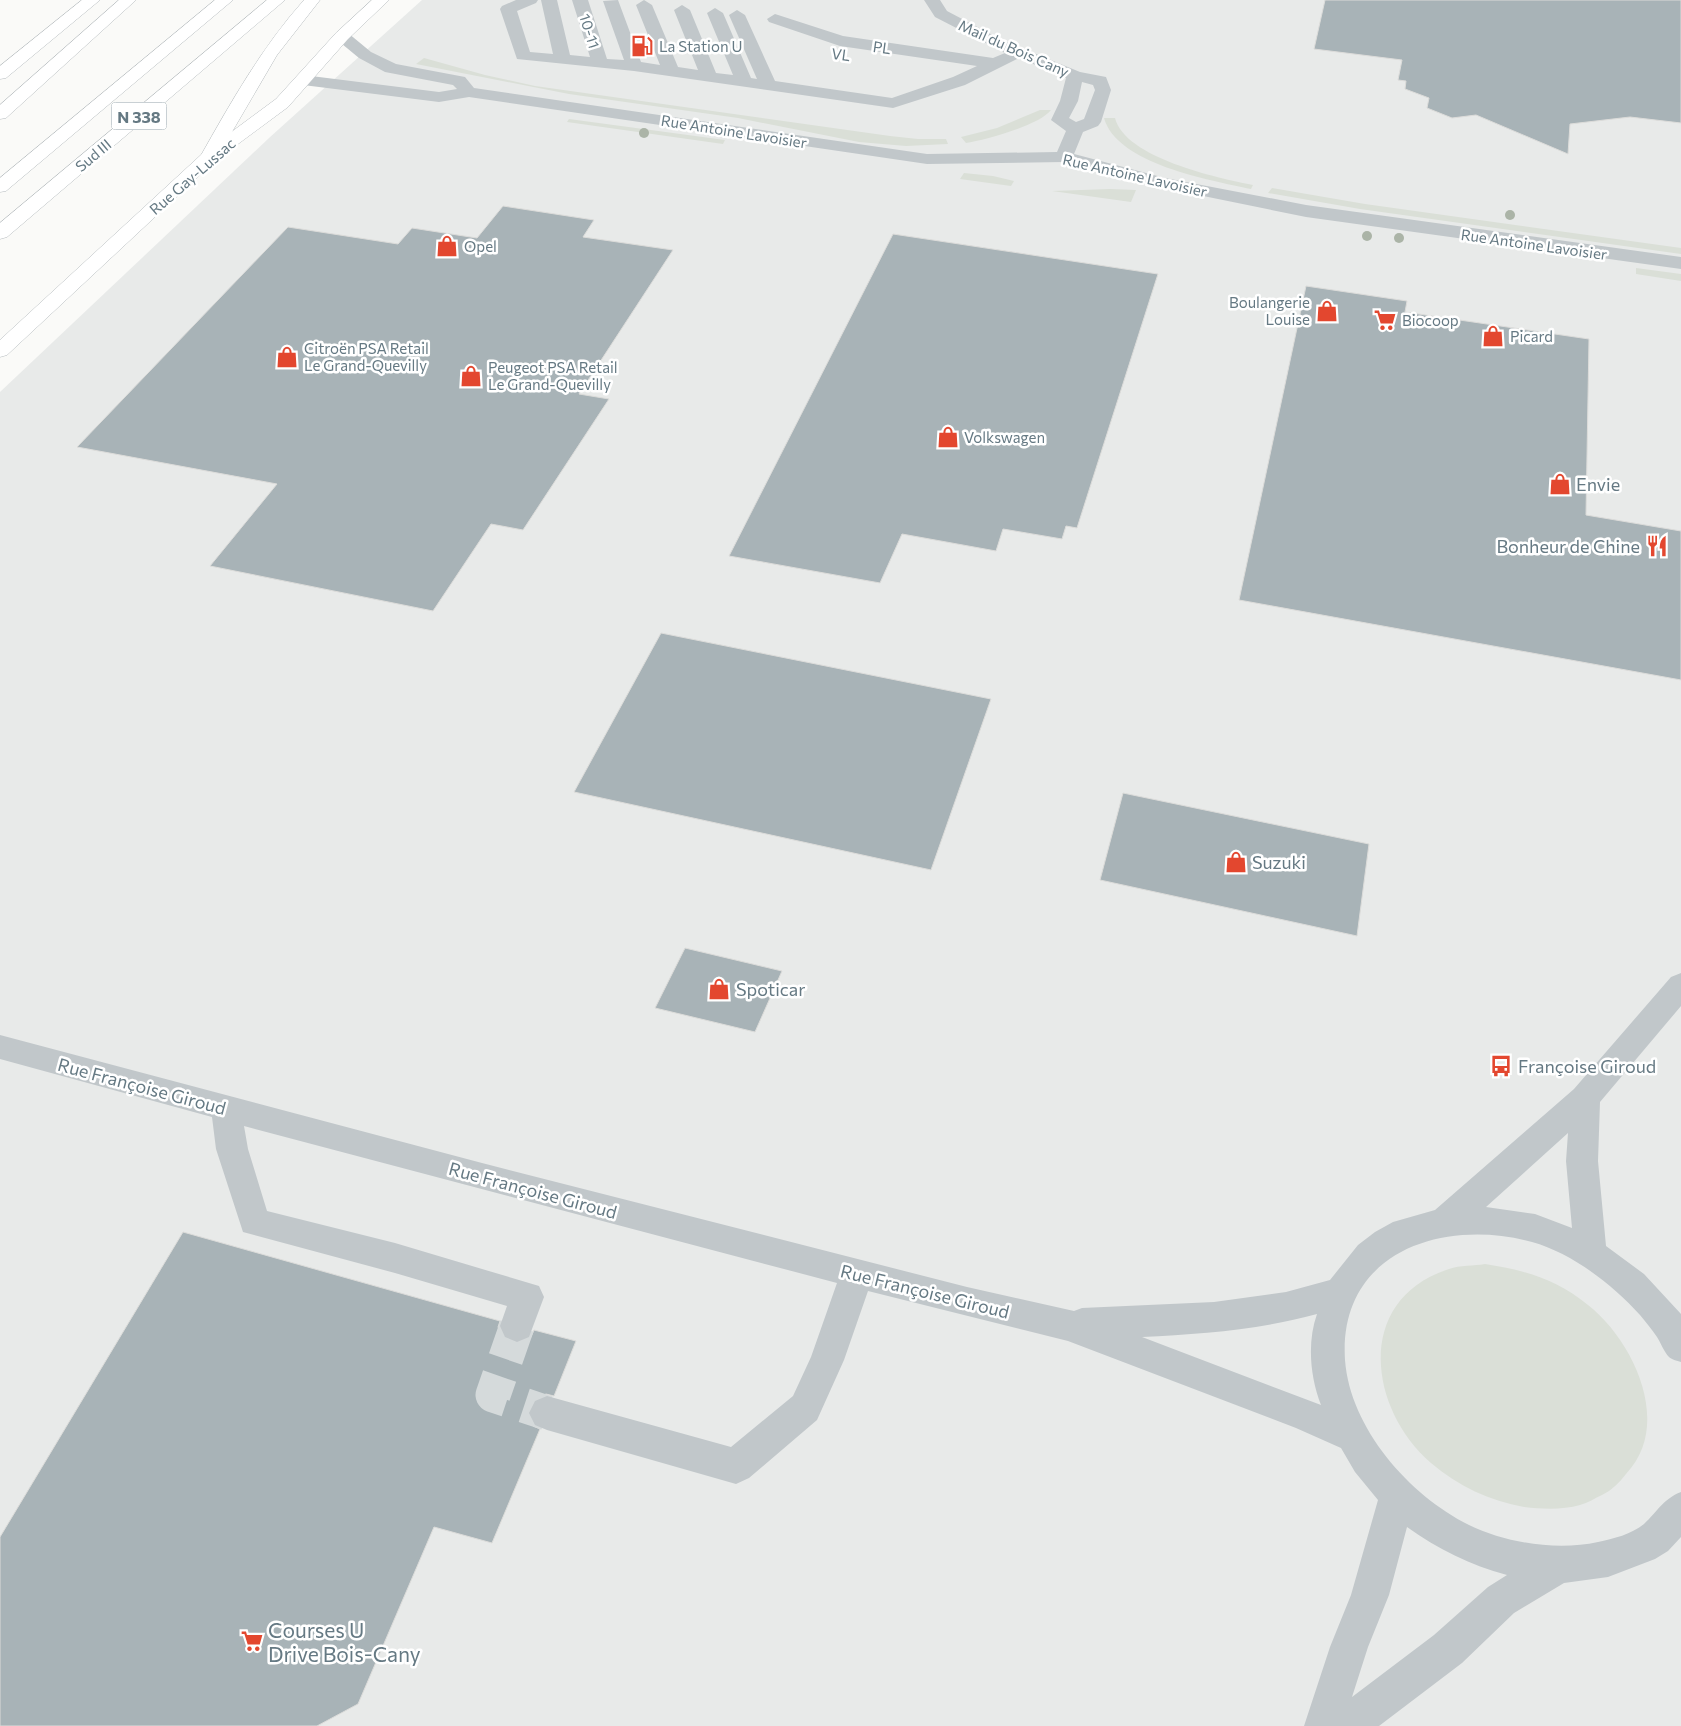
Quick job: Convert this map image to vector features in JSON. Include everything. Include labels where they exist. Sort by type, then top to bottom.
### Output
[{"type":"main road","points":[[0,74],[92,0]]},
{"type":"main road","points":[[0,114],[128,0]]},
{"type":"main road","name":"Sud III","points":[[0,187],[226,0]]},
{"type":"main road","name":"Sud III","points":[[0,233],[277,0]]},
{"type":"main road","points":[[209,157],[292,21],[312,0]]},
{"type":"main road","name":"Rue Gay-Lussac","points":[[0,351],[209,157],[282,103],[342,36],[381,0]]},
{"type":"street","points":[[530,0],[508,9],[523,56],[562,58],[634,66],[893,103],[960,81],[992,63],[1019,52]]},
{"type":"street","points":[[549,0],[562,58]]},
{"type":"street","name":"10-11","points":[[580,0],[600,62]]},
{"type":"street","name":"Mail du Bois Cany","points":[[932,0],[941,14],[965,28],[1075,76],[1100,81],[1103,90],[1092,122],[1076,129],[1064,157]]},
{"type":"street","points":[[611,1],[634,66]]},
{"type":"street","points":[[644,5],[671,72]]},
{"type":"street","points":[[682,10],[709,77]]},
{"type":"street","points":[[715,13],[744,82]]},
{"type":"street","points":[[737,15],[769,86]]},
{"type":"street","name":"PL","points":[[775,19],[840,41],[992,63]]},
{"type":"street","name":"VL","points":[[775,19],[821,51],[976,72]]},
{"type":"street","name":"Rue Antoine Lavoisier","points":[[342,36],[365,55],[391,68],[459,81],[469,92]]},
{"type":"street","name":"Mail du Bois Cany","points":[[1075,76],[1072,90],[1060,120],[1076,129]]},
{"type":"street","name":"Rue Antoine Lavoisier","points":[[303,80],[439,97],[469,92],[927,159],[1064,157],[1164,183],[1306,211],[1681,264]]},
{"type":"street","points":[[1444,1221],[1478,1194],[1585,1098],[1681,985]]},
{"type":"street","name":"Rue Françoise Giroud","points":[[0,1047],[226,1109],[857,1274],[1068,1325],[1296,1412],[1351,1435]]},
{"type":"street","points":[[1585,1098],[1582,1161],[1590,1253]]},
{"type":"street","points":[[226,1109],[232,1149],[254,1222],[395,1258],[527,1297],[516,1326]]},
{"type":"street","points":[[1681,1346],[1654,1307],[1625,1278],[1590,1253],[1554,1235],[1517,1224],[1480,1219],[1444,1221],[1401,1233],[1365,1257],[1341,1292],[1330,1324],[1329,1360],[1336,1398],[1351,1435],[1371,1467],[1397,1496],[1445,1532],[1500,1556],[1556,1566],[1609,1560],[1653,1540],[1681,1510]]},
{"type":"street","points":[[546,1413],[736,1466],[806,1408],[827,1360],[857,1274]]},
{"type":"street","name":"Rue Françoise Giroud","points":[[1068,1325],[1214,1318],[1286,1307],[1341,1292]]},
{"type":"street","points":[[1324,1726],[1349,1647],[1370,1595],[1397,1496]]},
{"type":"street","points":[[1347,1726],[1448,1649],[1502,1600],[1556,1566]]},
{"type":"shaded area","points":[[422,0],[1681,0],[1681,1726],[0,1726],[0,392],[269,138]]},
{"type":"shaded area","points":[[424,58],[485,75],[535,86],[890,136],[946,139],[948,144],[906,146],[859,142],[738,118],[569,94],[416,64]]},
{"type":"shaded area","points":[[1040,110],[1051,110],[1036,121],[986,139],[966,143],[961,137],[997,128]]},
{"type":"shaded area","points":[[1104,118],[1115,118],[1122,132],[1136,144],[1154,155],[1197,171],[1253,185],[1251,189],[1212,181],[1189,175],[1145,158],[1127,147],[1112,134]]},
{"type":"shaded area","points":[[569,119],[725,140],[723,144],[567,122]]},
{"type":"shaded area","points":[[964,173],[993,176],[1014,181],[1011,186],[960,179]]},
{"type":"shaded area","points":[[1272,188],[1365,204],[1681,248],[1681,254],[1360,209],[1268,193]]},
{"type":"shaded area","points":[[1136,190],[1131,202],[1052,191]]},
{"type":"shaded area","points":[[1636,268],[1681,274],[1681,281],[1636,274]]},
{"type":"shaded area","points":[[1485,1264],[1513,1269],[1539,1277],[1564,1288],[1588,1305],[1605,1321],[1633,1361],[1642,1385],[1647,1408],[1646,1432],[1640,1454],[1615,1486],[1586,1503],[1573,1507],[1545,1509],[1524,1507],[1487,1497],[1452,1479],[1431,1463],[1410,1440],[1394,1413],[1384,1385],[1381,1356],[1385,1329],[1398,1304],[1419,1284],[1449,1269]]},
{"type":"building","points":[[1325,0],[1681,0],[1681,123],[1630,117],[1570,124],[1568,154],[1476,115],[1452,118],[1427,108],[1429,98],[1405,89],[1406,81],[1398,80],[1402,60],[1314,49]]},
{"type":"building","points":[[503,206],[594,220],[583,237],[673,250],[579,394],[609,399],[523,530],[491,524],[433,611],[210,566],[277,484],[77,447],[288,227],[398,244],[412,228],[477,238]]},
{"type":"building","name":"Volkswagen","points":[[893,234],[1158,274],[1077,528],[1066,526],[1062,539],[1003,529],[996,551],[902,534],[880,583],[729,556]]},
{"type":"building","points":[[1306,286],[1407,301],[1405,312],[1589,339],[1586,515],[1681,531],[1681,680],[1239,600]]},
{"type":"building","points":[[661,633],[991,699],[931,870],[574,792]]},
{"type":"building","name":"Suzuki","points":[[1123,793],[1369,844],[1357,936],[1100,880]]},
{"type":"building","name":"Spoticar","points":[[685,948],[782,971],[755,1032],[655,1008]]},
{"type":"building","points":[[183,1232],[500,1321],[498,1327],[503,1338],[516,1344],[530,1339],[534,1330],[576,1341],[554,1396],[546,1394],[534,1399],[527,1412],[533,1426],[540,1429],[492,1543],[434,1527],[358,1704],[317,1726],[0,1726],[0,1537]]},
{"type":"tunnel","points":[[517,1326],[493,1395],[547,1413]]},
{"type":"place","name":"La Station U","points":[[642,46]]},
{"type":"place","name":"Opel","points":[[447,246]]},
{"type":"place","name":"Boulangerie Louise","points":[[1327,311]]},
{"type":"place","name":"Biocoop","points":[[1385,320]]},
{"type":"place","name":"Picard","points":[[1493,336]]},
{"type":"place","name":"Citroën PSA Retail Le Grand-Quevilly","points":[[287,357]]},
{"type":"place","name":"Peugeot PSA Retail Le Grand-Quevilly","points":[[471,376]]},
{"type":"place","name":"Volkswagen","points":[[948,437]]},
{"type":"place","name":"Envie","points":[[1560,484]]},
{"type":"place","name":"Bonheur de Chine","points":[[1657,546]]},
{"type":"place","name":"Suzuki","points":[[1236,862]]},
{"type":"place","name":"Spoticar","points":[[719,989]]},
{"type":"place","name":"Françoise Giroud","points":[[1501,1066]]},
{"type":"place","name":"Courses U Drive Bois-Cany","points":[[252,1641]]}]
